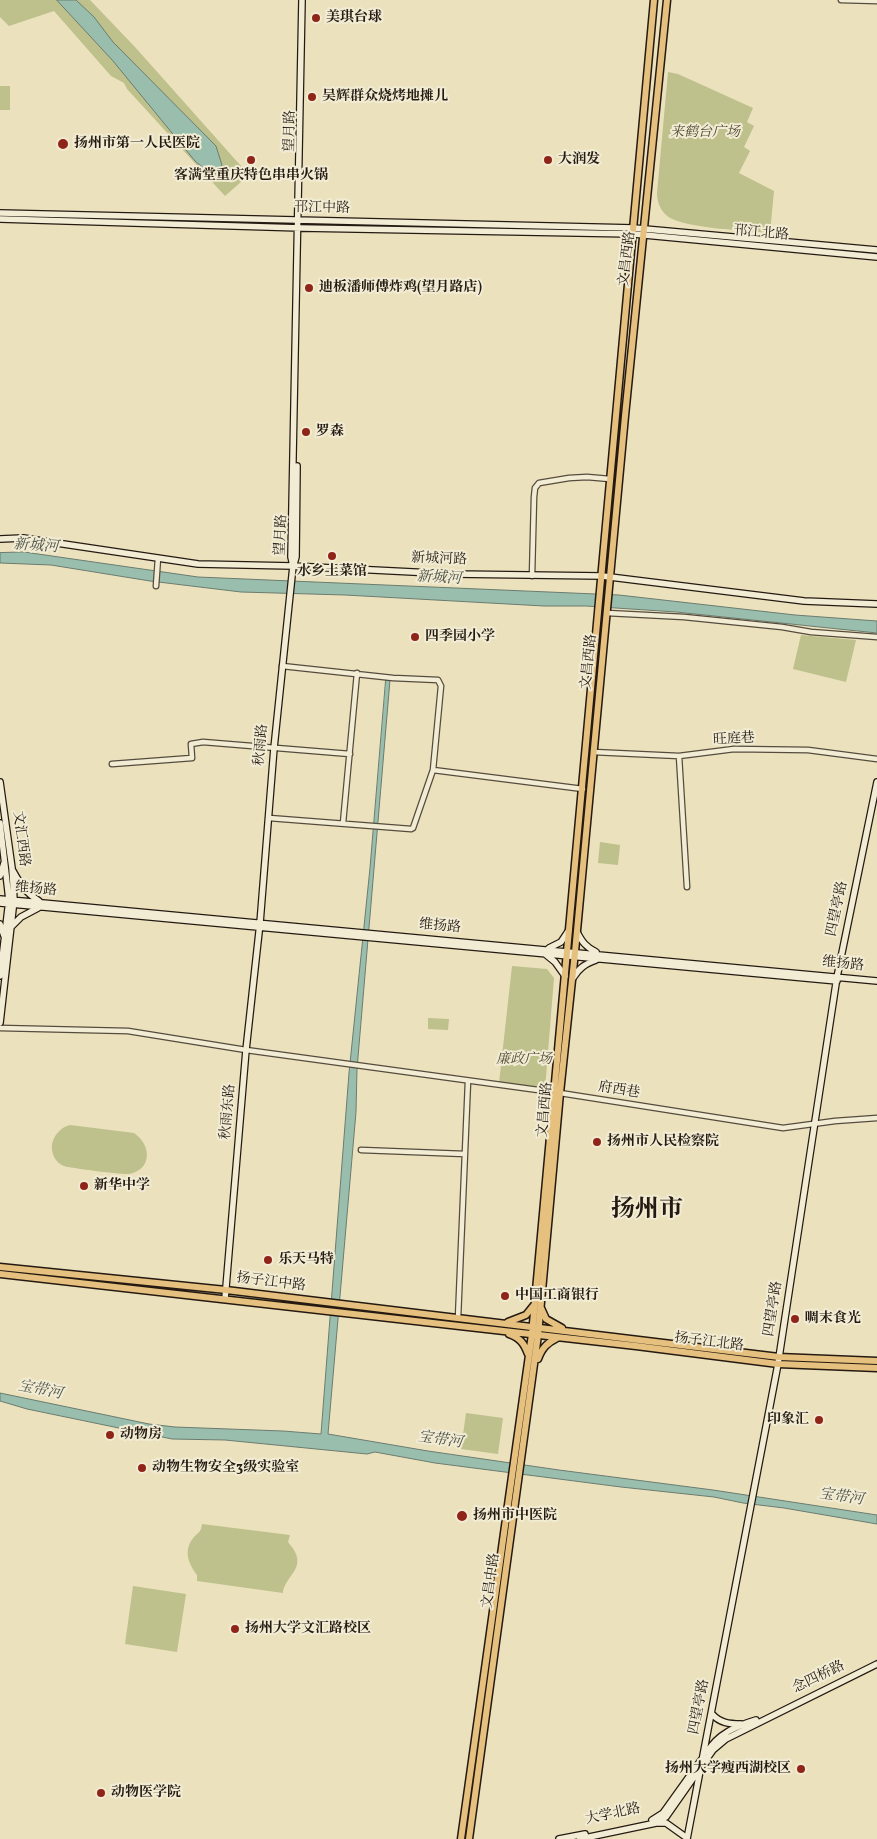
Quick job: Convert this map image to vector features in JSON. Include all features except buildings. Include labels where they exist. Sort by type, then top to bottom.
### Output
[{"type":"main road","name":"文昌西路","points":[[536,1327],[534,1304],[556,1093],[577,932],[598,609],[654,0]]},
{"type":"main road","name":"文昌西路","points":[[536,1327],[541,1308],[569,930],[586,789],[593,752],[667,0]]},
{"type":"main road","name":"扬子江中路","points":[[0,1267],[226,1290],[330,1307]]},
{"type":"main road","name":"扬子江中路","points":[[0,1274],[225,1299],[458,1318],[536,1327]]},
{"type":"main road","points":[[504,1323],[526,1314],[534,1304]]},
{"type":"main road","name":"扬子江中路","points":[[341,1308],[535,1335]]},
{"type":"main road","points":[[541,1308],[546,1319],[567,1331]]},
{"type":"main road","points":[[535,1335],[536,1327]]},
{"type":"main road","name":"扬子江北路","points":[[536,1327],[778,1360],[877,1361]]},
{"type":"main road","points":[[502,1331],[518,1338],[525,1344],[529,1356]]},
{"type":"main road","name":"扬子江北路","points":[[535,1335],[778,1360],[877,1368]]},
{"type":"main road","name":"文昌中路","points":[[469,1839],[529,1356],[535,1335]]},
{"type":"main road","name":"文昌中路","points":[[517,1459],[533,1375],[535,1335]]},
{"type":"main road","points":[[533,1375],[541,1350],[547,1343],[558,1337]]},
{"type":"main road","name":"文昌中路","points":[[461,1839],[515,1475]]},
{"type":"street","name":"望月路","points":[[293,566],[296,557],[304,0]]},
{"type":"street","points":[[841,0],[877,1]]},
{"type":"street","name":"邗江中路","points":[[0,213],[643,232]]},
{"type":"street","name":"邗江中路","points":[[0,219],[300,228],[634,231]]},
{"type":"street","name":"邗江北路","points":[[643,232],[877,250]]},
{"type":"street","name":"邗江北路","points":[[643,232],[877,257]]},
{"type":"street","points":[[532,576],[534,497],[535,488],[539,483],[569,478],[610,479]]},
{"type":"street","name":"新城河路","points":[[0,539],[22,538],[198,564],[293,566],[453,574],[602,576],[804,601],[877,604]]},
{"type":"street","points":[[156,586],[158,558]]},
{"type":"street","name":"秋雨路","points":[[260,925],[274,748],[293,566]]},
{"type":"street","points":[[607,611],[877,637]]},
{"type":"street","points":[[269,818],[411,829],[413,828],[434,770],[440,681],[282,666]]},
{"type":"street","points":[[343,823],[357,673]]},
{"type":"street","points":[[112,764],[192,758],[191,744],[203,742],[350,754]]},
{"type":"street","name":"旺庭巷","points":[[593,752],[680,756],[734,749],[808,750],[877,759]]},
{"type":"street","points":[[680,756],[687,887]]},
{"type":"street","points":[[434,770],[586,789]]},
{"type":"street","name":"文汇西路","points":[[0,782],[12,868],[11,902]]},
{"type":"street","name":"四望亭路","points":[[687,1838],[778,1360],[836,979],[877,782]]},
{"type":"street","name":"文汇西路","points":[[0,823],[11,902]]},
{"type":"street","points":[[0,876],[5,856]]},
{"type":"street","points":[[11,927],[21,917],[41,905],[24,889],[12,868]]},
{"type":"street","name":"维扬路","points":[[0,899],[41,905],[836,979],[877,981]]},
{"type":"street","points":[[0,1023],[11,927],[11,902]]},
{"type":"street","points":[[0,976],[11,902]]},
{"type":"street","name":"维扬路","points":[[0,903],[11,902]]},
{"type":"street","points":[[0,924],[5,938]]},
{"type":"street","name":"秋雨东路","points":[[225,1299],[246,1050],[260,925]]},
{"type":"street","points":[[565,976],[546,951],[561,942],[569,930]]},
{"type":"street","points":[[572,980],[578,970],[585,964],[600,957],[582,942],[577,932]]},
{"type":"street","name":"维扬路","points":[[836,979],[877,985]]},
{"type":"street","name":"府西巷","points":[[0,1028],[128,1031],[246,1050],[556,1093],[783,1128],[877,1118]]},
{"type":"street","points":[[458,1318],[468,1081]]},
{"type":"street","points":[[361,1150],[465,1154]]},
{"type":"street","name":"念四桥路","points":[[700,1770],[713,1750],[726,1738],[877,1664]]},
{"type":"street","points":[[712,1714],[716,1719],[727,1724],[741,1724]]},
{"type":"street","name":"念四桥路","points":[[703,1758],[712,1745],[723,1735],[741,1724],[773,1715]]},
{"type":"street","name":"大学北路","points":[[559,1839],[621,1828],[656,1819],[663,1813],[703,1758]]},
{"type":"street","name":"大学北路","points":[[580,1839],[656,1823],[666,1817],[700,1770]]},
{"type":"street","points":[[656,1823],[666,1824],[687,1838]]},
{"type":"green space","points":[[0,0],[90,0],[135,47],[249,175],[225,196],[127,89],[124,83],[111,76],[54,11],[9,26],[0,17]]},
{"type":"green space","name":"来鹤台广场","points":[[668,72],[678,74],[753,108],[747,122],[754,126],[744,147],[750,151],[739,173],[774,191],[770,233],[693,225],[672,219],[661,208],[657,193]]},
{"type":"green space","points":[[0,86],[10,86],[10,110],[0,110]]},
{"type":"green space","points":[[801,635],[856,640],[846,682],[793,669]]},
{"type":"green space","points":[[600,842],[620,845],[618,865],[598,863]]},
{"type":"green space","name":"廉政广场","points":[[512,966],[547,969],[554,978],[545,1089],[499,1083]]},
{"type":"green space","points":[[428,1018],[449,1019],[448,1030],[428,1029]]},
{"type":"green space","points":[[70,1125],[134,1133],[140,1138],[146,1150],[147,1156],[142,1168],[137,1172],[129,1174],[86,1170],[61,1165],[54,1157],[52,1144],[58,1132]]},
{"type":"green space","points":[[466,1413],[503,1418],[498,1454],[461,1449]]},
{"type":"green space","points":[[202,1524],[290,1535],[288,1542],[297,1558],[297,1565],[283,1593],[197,1581],[197,1575],[189,1561],[188,1552],[191,1542]]},
{"type":"green space","points":[[133,1586],[186,1594],[177,1652],[125,1644]]},
{"type":"shaded area","points":[[57,0],[76,0],[94,17],[113,42],[216,146],[222,165],[213,176],[195,161],[113,61]]},
{"type":"shaded area","points":[[24,552],[198,577],[619,595],[795,615],[877,621],[877,633],[676,612],[586,606],[544,606],[345,595],[241,592],[150,581],[51,565],[0,563],[0,553]]},
{"type":"shaded area","points":[[386,680],[390,680],[357,1069],[356,1112],[328,1434],[428,1451],[713,1490],[877,1515],[877,1524],[714,1497],[435,1463],[375,1452],[367,1454],[225,1440],[172,1439],[27,1409],[0,1401],[0,1393],[149,1424],[321,1434],[349,1073],[370,868]]},
{"type":"place","name":"美琪台球","points":[[316,18]]},
{"type":"place","name":"吴辉群众烧烤地摊儿","points":[[312,97]]},
{"type":"place","name":"扬州市第一人民医院","points":[[63,144]]},
{"type":"place","name":"客满堂重庆特色串串火锅","points":[[251,160]]},
{"type":"place","name":"大润发","points":[[548,160]]},
{"type":"place","name":"迪板潘师傅炸鸡(望月路店)","points":[[309,288]]},
{"type":"place","name":"罗森","points":[[306,432]]},
{"type":"place","name":"水乡土菜馆","points":[[332,556]]},
{"type":"place","name":"四季园小学","points":[[415,637]]},
{"type":"place","name":"扬州市人民检察院","points":[[597,1142]]},
{"type":"place","name":"新华中学","points":[[84,1186]]},
{"type":"place","name":"乐天马特","points":[[268,1260]]},
{"type":"place","name":"中国工商银行","points":[[505,1296]]},
{"type":"place","name":"啁末食光","points":[[795,1319]]},
{"type":"place","name":"印象汇","points":[[819,1420]]},
{"type":"place","name":"动物房","points":[[110,1435]]},
{"type":"place","name":"动物生物安全3级实验室","points":[[142,1468]]},
{"type":"place","name":"扬州市中医院","points":[[462,1516]]},
{"type":"place","name":"扬州大学文汇路校区","points":[[235,1629]]},
{"type":"place","name":"扬州大学瘦西湖校区","points":[[801,1769]]},
{"type":"place","name":"动物医学院","points":[[101,1793]]},
{"type":"district","name":"扬州市","points":[[647,1212]]},
{"type":"water label","name":"新城河","points":[[36,547]]},
{"type":"water label","name":"新城河","points":[[439,579]]},
{"type":"water label","name":"宝带河","points":[[40,1391]]},
{"type":"water label","name":"宝带河","points":[[440,1441]]},
{"type":"water label","name":"宝带河","points":[[841,1498]]}]
